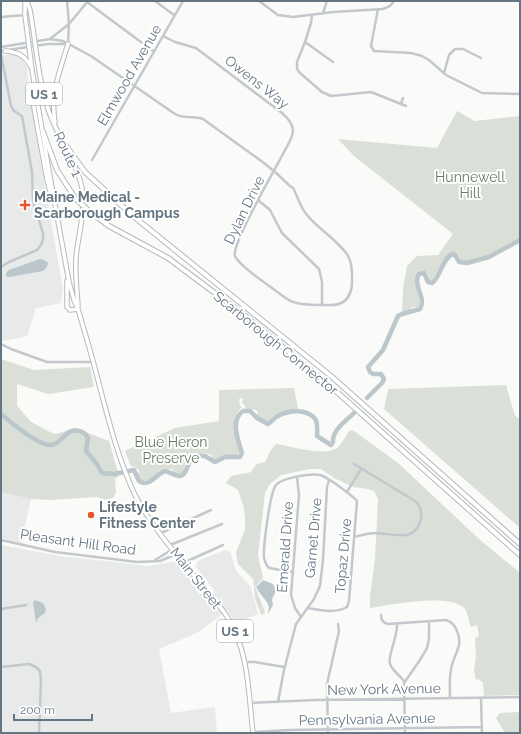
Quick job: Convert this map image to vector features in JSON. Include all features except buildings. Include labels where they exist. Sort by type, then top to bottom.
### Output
[{"type":"highway","name":"Scarborough Connector","points":[[43,132],[57,170],[75,198],[89,211],[109,226],[168,258],[239,311],[329,384],[520,555]]},
{"type":"highway","name":"Scarborough Connector","points":[[61,139],[85,172],[133,216],[331,376],[520,544]]},
{"type":"main road","name":"Route 1","points":[[26,1],[25,15],[32,70],[57,217],[72,294],[93,362],[110,426],[128,477]]},
{"type":"main road","name":"Route 1","points":[[26,1],[30,10],[46,101],[57,131],[79,177],[82,193],[83,218],[76,265],[78,310]]},
{"type":"main road","points":[[57,131],[53,113],[53,96],[56,81],[68,44]]},
{"type":"main road","points":[[3,51],[15,52],[22,56],[28,62],[32,70]]},
{"type":"main road","points":[[34,78],[32,95],[34,108],[46,180],[57,217]]},
{"type":"main road","points":[[67,269],[68,289],[66,305],[70,310],[78,310]]},
{"type":"main road","name":"Main Street","points":[[128,477],[138,500],[183,563],[231,624],[238,638],[244,662],[253,733]]},
{"type":"street","points":[[67,1],[69,24],[68,44]]},
{"type":"street","points":[[155,1],[174,15]]},
{"type":"street","name":"Elmwood Avenue","points":[[92,160],[153,51],[183,1]]},
{"type":"street","points":[[259,1],[282,16],[295,17],[322,13],[388,8],[394,1]]},
{"type":"street","points":[[322,13],[327,1]]},
{"type":"street","points":[[3,51],[50,39],[69,24],[87,2],[153,51]]},
{"type":"street","points":[[378,9],[371,46],[373,50],[411,53],[422,56],[430,60],[444,73],[482,93],[520,94]]},
{"type":"street","points":[[1,17],[25,15]]},
{"type":"street","points":[[312,15],[311,23],[298,60],[297,68],[300,73],[325,94],[334,97],[368,91],[406,106]]},
{"type":"street","points":[[60,32],[69,35]]},
{"type":"street","name":"Owens Way","points":[[163,36],[175,42],[196,48],[288,119],[292,126],[293,134],[274,172]]},
{"type":"street","points":[[50,39],[60,40],[91,56],[177,115],[202,119],[264,163],[274,172]]},
{"type":"street","points":[[305,42],[333,62]]},
{"type":"street","points":[[35,44],[68,44]]},
{"type":"street","points":[[1,47],[29,45]]},
{"type":"street","points":[[444,73],[449,55],[455,49],[461,48],[481,58]]},
{"type":"street","points":[[1,54],[11,106],[22,116],[32,172],[33,201],[43,236],[41,245],[37,250],[9,262],[1,268]]},
{"type":"street","points":[[401,104],[403,98]]},
{"type":"street","name":"Dylan Drive","points":[[274,172],[293,188],[303,210],[311,221],[344,251],[350,259],[352,267],[352,286],[349,296],[344,301],[338,304],[297,304],[285,298],[247,268],[236,257],[234,252],[237,242],[258,200],[274,172]]},
{"type":"street","points":[[258,200],[270,210],[282,233],[320,271],[322,282],[322,304]]},
{"type":"street","points":[[1,344],[47,362],[93,362]]},
{"type":"street","points":[[354,464],[415,501],[421,508],[420,519],[416,530],[412,534],[377,533],[354,537]]},
{"type":"street","points":[[346,492],[361,469]]},
{"type":"street","name":"Topaz Drive","points":[[293,572],[269,568],[266,564],[264,548],[274,488],[281,481],[316,474],[329,480],[346,492],[354,498],[357,503],[348,606],[344,609],[330,611],[308,608]]},
{"type":"street","name":"Emerald Drive","points":[[296,477],[299,495],[291,600],[301,617]]},
{"type":"street","name":"Garnet Drive","points":[[278,702],[284,667],[295,630],[301,617],[316,595],[320,581],[327,487],[329,480]]},
{"type":"street","points":[[161,533],[211,510]]},
{"type":"street","points":[[170,545],[222,524]]},
{"type":"street","name":"Pleasant Hill Road","points":[[1,540],[55,552],[137,562],[165,559],[177,554]]},
{"type":"street","points":[[183,563],[223,545]]},
{"type":"street","name":"Pleasant Hill Road","points":[[152,561],[173,549]]},
{"type":"street","points":[[1,609],[26,605]]},
{"type":"street","points":[[381,615],[381,618],[385,624],[449,621],[456,628],[460,644],[451,668],[450,698]]},
{"type":"street","points":[[405,733],[404,681],[427,648],[429,639],[429,621]]},
{"type":"street","points":[[328,731],[327,684],[339,631],[338,624]]},
{"type":"street","points":[[397,624],[396,637],[389,657],[389,662],[392,668],[404,681]]},
{"type":"street","points":[[244,662],[255,662],[284,667]]},
{"type":"street","points":[[1,667],[26,664],[34,666],[40,672],[42,682],[39,733]]},
{"type":"street","name":"New York Avenue","points":[[249,702],[520,697]]},
{"type":"street","points":[[481,698],[482,733]]},
{"type":"street","name":"Pennsylvania Avenue","points":[[253,733],[482,727]]},
{"type":"shaded area","name":"Maine Medical - Scarborough Campus","points":[[1,55],[12,55],[21,58],[27,67],[36,135],[63,289],[61,303],[36,308],[27,336],[3,341],[1,340]]},
{"type":"shaded area","points":[[40,259],[48,263],[47,267],[43,271],[9,277],[6,276],[6,273],[9,270]]},
{"type":"shaded area","points":[[1,492],[31,499],[21,543],[1,538]]},
{"type":"shaded area","points":[[1,545],[60,556],[149,566],[177,561],[222,614],[199,632],[159,649],[171,713],[215,707],[217,733],[1,733]]},
{"type":"shaded area","points":[[225,550],[229,551],[231,554],[236,571],[251,587],[258,614],[236,623],[215,595],[214,590],[196,567],[197,562],[200,560]]},
{"type":"shaded area","points":[[263,580],[273,584],[275,589],[275,594],[272,599],[273,605],[268,614],[269,607],[256,587]]},
{"type":"shaded area","points":[[35,600],[43,603],[46,609],[45,613],[38,618],[36,623],[33,602]]},
{"type":"green space","name":"Hunnewell Hill","points":[[457,111],[475,121],[520,116],[520,239],[483,258],[461,262],[456,256],[452,254],[448,255],[431,281],[429,281],[428,274],[425,271],[418,272],[415,279],[420,305],[419,307],[413,307],[407,312],[402,312],[403,289],[407,266],[417,256],[438,255],[453,234],[354,156],[338,139],[437,148]]},
{"type":"green space","points":[[1,359],[34,370],[90,367],[94,387],[48,394],[17,384],[17,405],[31,422],[52,433],[56,434],[75,428],[109,441],[119,476],[115,479],[116,492],[114,497],[107,500],[97,497],[51,500],[31,499],[1,492]]},
{"type":"green space","points":[[506,385],[515,416],[520,419],[520,528],[384,409],[388,389]]},
{"type":"green space","name":"Blue Heron Preserve","points":[[294,388],[298,409],[277,415],[270,422],[256,416],[258,412],[256,410],[246,409],[244,404],[242,404],[243,398],[239,399],[242,407],[235,417],[237,443],[240,451],[238,455],[224,456],[213,460],[210,457],[213,456],[211,455],[204,453],[193,454],[188,457],[181,474],[173,473],[173,469],[160,471],[156,477],[150,480],[141,481],[137,475],[139,470],[133,466],[131,467],[125,451],[175,428],[219,421],[219,390]]},
{"type":"green space","points":[[350,430],[354,431],[398,463],[479,539],[520,573],[520,695],[484,696],[483,683],[478,679],[476,680],[474,671],[476,655],[475,638],[479,636],[477,625],[471,627],[465,609],[458,604],[434,600],[370,608],[370,596],[375,559],[378,499],[374,491],[353,487],[334,478],[321,469],[310,469],[281,475],[269,485],[265,493],[258,555],[263,578],[255,587],[265,612],[261,615],[255,598],[253,579],[238,564],[237,559],[236,552],[245,530],[244,508],[238,490],[226,483],[231,476],[251,472],[257,464],[265,462],[276,444],[316,451],[332,450],[339,447]]},
{"type":"green space","points":[[520,712],[520,733],[505,733],[496,718],[500,713]]},
{"type":"waterway","points":[[367,398],[384,379],[381,374],[373,374],[370,372],[368,367],[383,350],[398,316],[420,309],[422,305],[417,283],[419,274],[424,273],[428,282],[432,283],[448,257],[452,254],[455,255],[459,262],[467,263],[489,257],[520,240]]},
{"type":"waterway","points":[[1,414],[32,438],[46,444],[55,444],[70,431],[74,430],[82,432],[86,434],[88,438],[86,451],[97,464],[102,473],[114,474],[134,470],[139,481],[146,483],[150,482],[165,471],[178,476],[183,475],[194,457],[204,456],[215,462],[225,457],[240,457],[242,453],[237,436],[236,425],[239,415],[243,411],[250,411],[257,418],[268,424],[287,412],[298,411],[308,413],[316,420],[317,436],[331,445],[337,430],[354,413]]},
{"type":"place","name":"Maine Medical - Scarborough Campus","points":[[25,205]]},
{"type":"place","name":"Lifestyle Fitness Center","points":[[91,515]]}]
